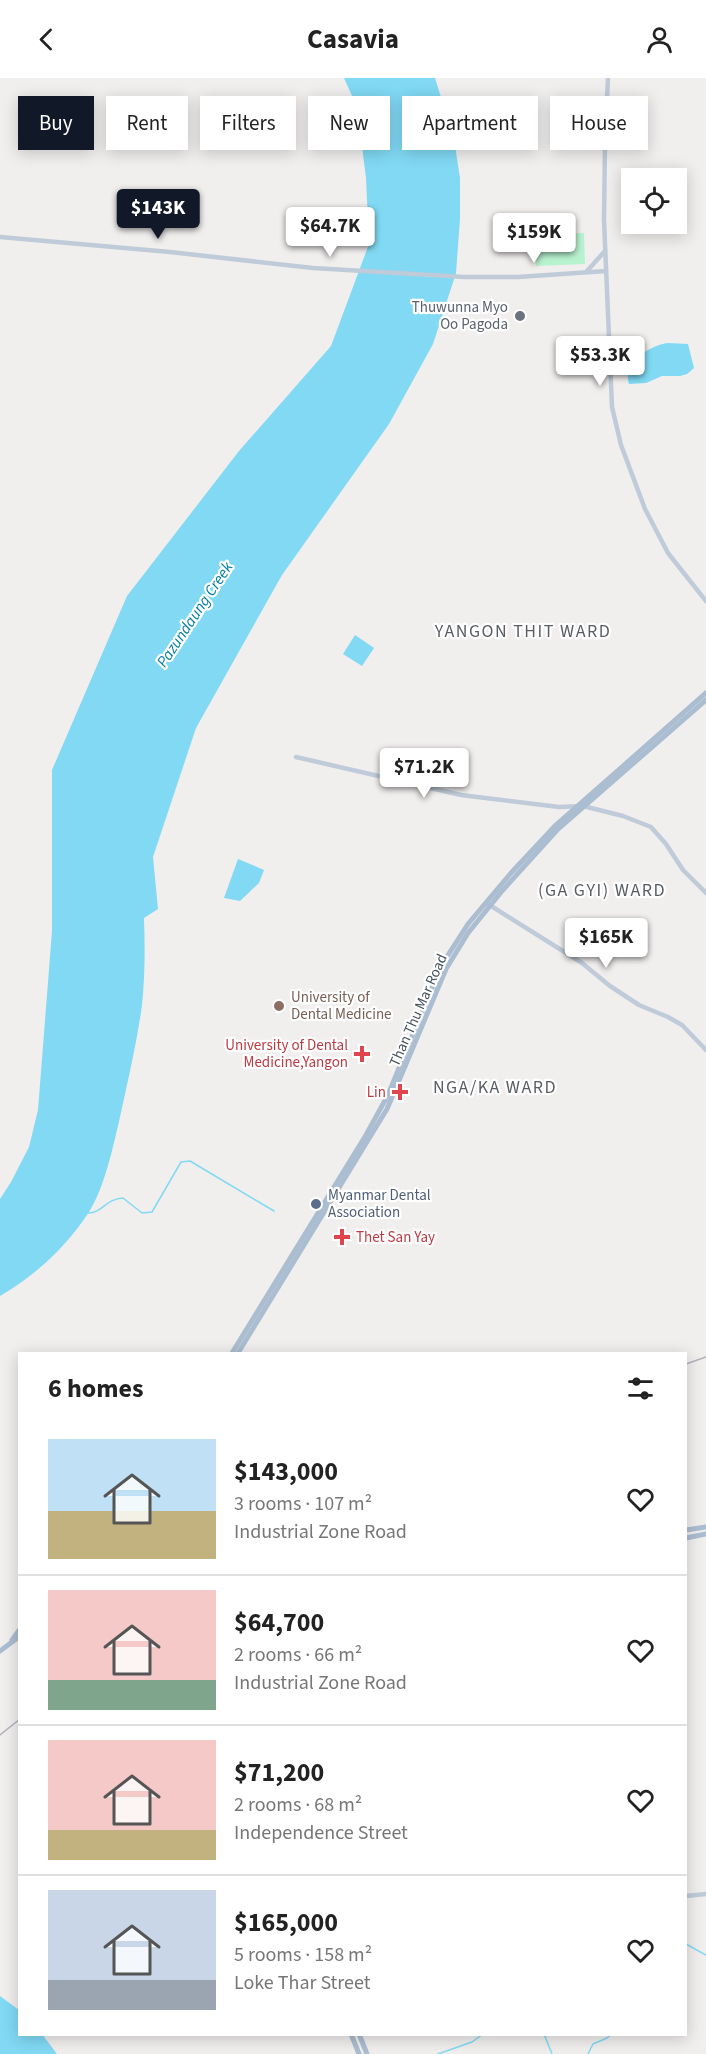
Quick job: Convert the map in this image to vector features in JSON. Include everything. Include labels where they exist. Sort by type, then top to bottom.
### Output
[{"type":"main road","name":"Than Thu Mar Road","points":[[239,1352],[387,1109],[446,969],[487,903],[530,850],[574,807],[706,693]]},
{"type":"main road","name":"Than Thu Mar Road","points":[[233,1352],[366,1136],[388,1095],[441,966],[468,924],[550,837],[706,700]]},
{"type":"main road","points":[[687,1530],[706,1527]]},
{"type":"main road","points":[[687,1538],[706,1533]]},
{"type":"main road","points":[[10,1644],[18,1632]]},
{"type":"main road","points":[[0,1651],[18,1638]]},
{"type":"main road","points":[[352,2036],[359,2054]]},
{"type":"main road","points":[[360,2036],[367,2054]]},
{"type":"street","points":[[608,78],[604,171],[606,284],[612,407],[621,445],[645,508],[668,553],[706,601]]},
{"type":"street","points":[[0,237],[345,271],[500,278],[606,271]]},
{"type":"street","points":[[586,273],[605,251]]},
{"type":"street","points":[[594,272],[601,276],[606,284]]},
{"type":"street","points":[[296,757],[461,795],[559,807],[583,806],[623,816],[651,827],[666,844],[683,870],[706,893]]},
{"type":"street","points":[[487,903],[582,963],[610,986],[639,1005],[682,1025],[706,1050]]},
{"type":"street","points":[[687,1896],[706,1893]]},
{"type":"green space","points":[[584,233],[585,264],[536,266],[535,234]]},
{"type":"water","name":"Pazundaung Creek","points":[[344,78],[435,78],[441,96],[402,96],[402,150],[456,150],[460,178],[456,273],[433,344],[389,424],[282,575],[196,728],[153,857],[158,909],[144,918],[145,951],[140,1019],[120,1117],[104,1178],[95,1202],[70,1237],[38,1269],[0,1296],[0,1199],[29,1147],[38,1110],[52,931],[52,770],[127,596],[239,451],[331,346],[369,244],[362,150],[390,150],[390,96],[352,96]]},
{"type":"water","points":[[668,343],[688,344],[694,368],[680,376],[662,376],[646,383],[629,384],[630,369],[639,356],[653,347]]},
{"type":"water","points":[[355,635],[374,648],[362,666],[343,654]]},
{"type":"water","points":[[238,859],[264,870],[259,883],[240,901],[224,898]]},
{"type":"water","points":[[0,1996],[18,2009],[18,2036],[44,2036],[57,2054],[0,2054]]},
{"type":"waterway","points":[[88,1213],[123,1198],[142,1213],[152,1212],[181,1162],[190,1161],[274,1211]]},
{"type":"waterway","points":[[687,1945],[706,1955]]},
{"type":"waterway","points":[[438,2054],[472,2042],[480,2036]]},
{"type":"waterway","points":[[545,2036],[552,2054]]},
{"type":"waterway","points":[[588,2054],[593,2044],[610,2036]]},
{"type":"railway","points":[[687,1364],[706,1357]]},
{"type":"railway","points":[[0,1735],[18,1721]]},
{"type":"place","name":"Thuwunna Myo Oo Pagoda","points":[[520,316]]},
{"type":"place","name":"University of Dental Medicine","points":[[279,1006]]},
{"type":"place","name":"University of Dental Medicine,Yangon","points":[[362,1054]]},
{"type":"place","name":"Lin","points":[[400,1092]]},
{"type":"place","name":"Myanmar Dental Association","points":[[316,1204]]},
{"type":"place","name":"Thet San Yay","points":[[342,1237]]},
{"type":"district","name":"YANGON THIT WARD","points":[[523,631]]},
{"type":"district","name":"(GA GYI) WARD","points":[[602,890]]},
{"type":"district","name":"NGA/KA WARD","points":[[495,1087]]}]
